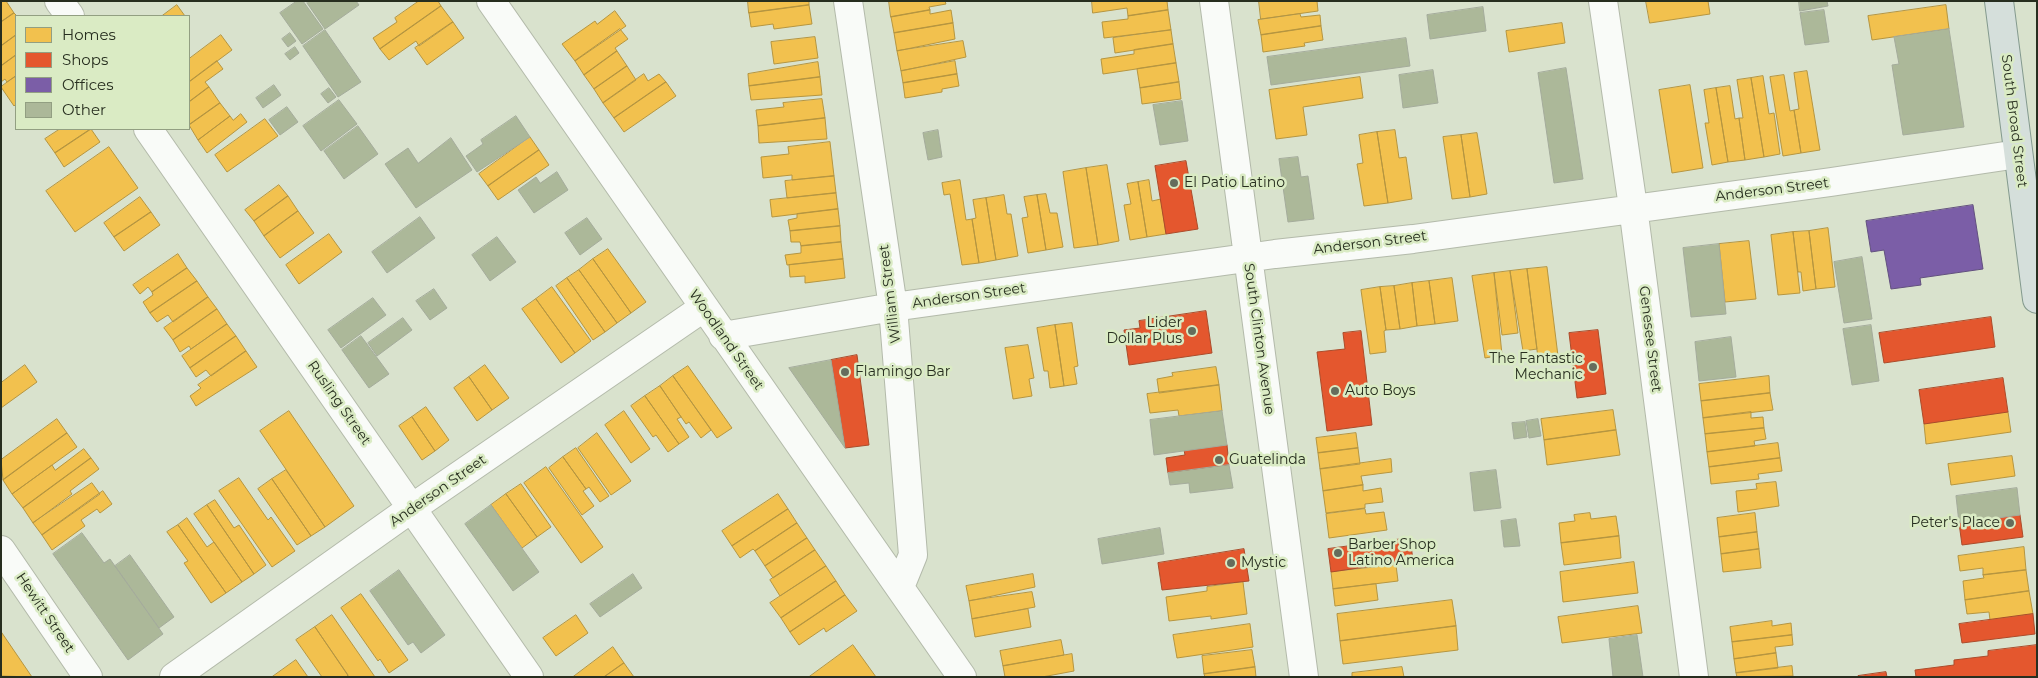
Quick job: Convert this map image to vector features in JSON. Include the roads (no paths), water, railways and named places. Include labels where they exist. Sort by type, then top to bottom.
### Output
[{"type":"main road","name":"South Broad Street","points":[[1999,1],[2037,299]]},
{"type":"street","points":[[59,1],[69,15]]},
{"type":"street","name":"Woodland Street","points":[[491,1],[703,308],[962,677]]},
{"type":"street","name":"William Street","points":[[848,1],[893,307],[912,555],[900,587]]},
{"type":"street","name":"South Clinton Avenue","points":[[1214,1],[1304,677]]},
{"type":"street","name":"Genesee Street","points":[[1602,1],[1632,207],[1694,677]]},
{"type":"street","name":"Rusling Street","points":[[149,130],[529,677]]},
{"type":"street","name":"Anderson Street","points":[[723,336],[893,307],[1248,258],[1422,237],[1632,207],[1831,182],[2018,154]]},
{"type":"street","name":"Anderson Street","points":[[174,677],[412,508],[703,308]]},
{"type":"street","name":"Hewitt Street","points":[[1,550],[88,677]]},
{"type":"place","name":"El Patio Latino","points":[[1174,183]]},
{"type":"place","name":"Lider Dollar Plus","points":[[1192,331]]},
{"type":"place","name":"The Fantastic Mechanic","points":[[1593,367]]},
{"type":"place","name":"Flamingo Bar","points":[[845,372]]},
{"type":"place","name":"Auto Boys","points":[[1335,391]]},
{"type":"place","name":"Guatelinda","points":[[1219,460]]},
{"type":"place","name":"Peter's Place","points":[[2010,523]]},
{"type":"place","name":"Barber Shop Latino America","points":[[1338,553]]},
{"type":"place","name":"Mystic","points":[[1231,563]]}]
